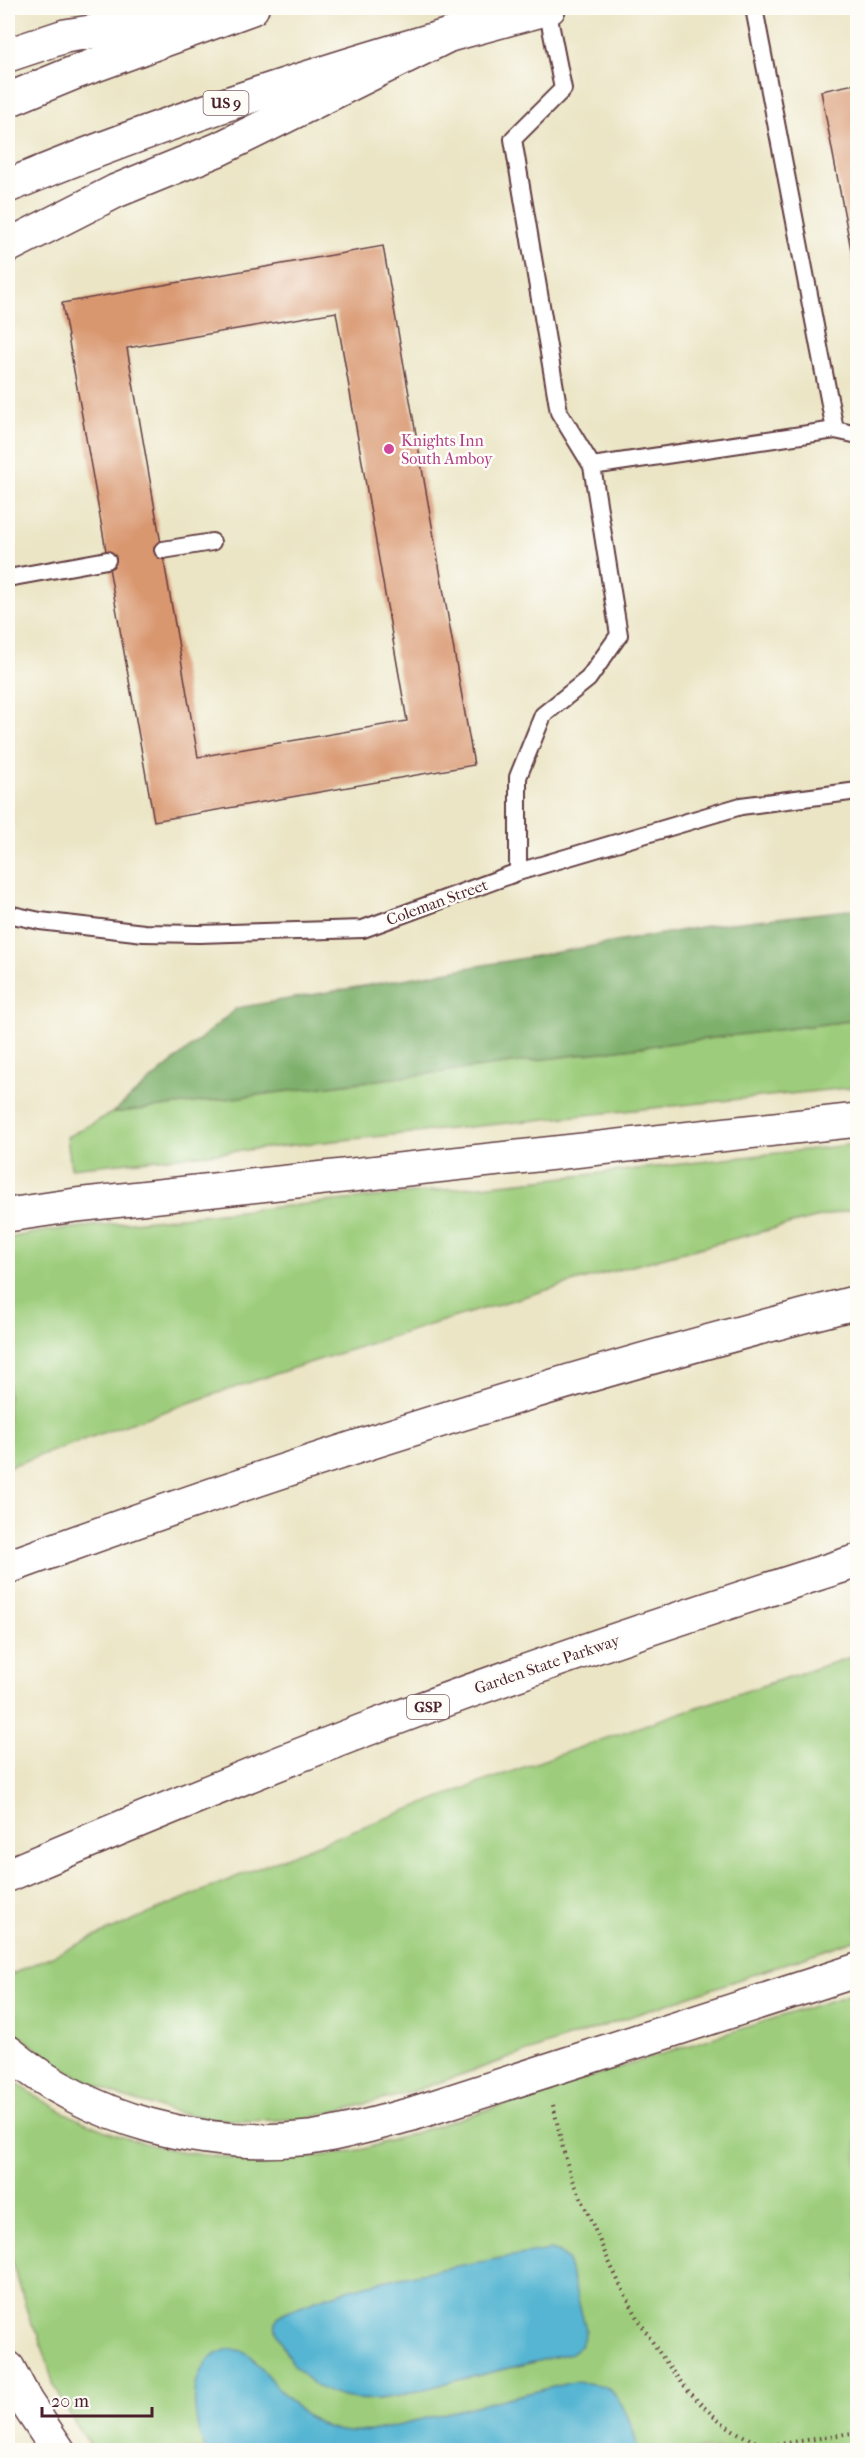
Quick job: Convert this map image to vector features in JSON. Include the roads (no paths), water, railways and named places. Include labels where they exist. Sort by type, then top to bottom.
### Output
[{"type":"main road","points":[[8,55],[65,36],[250,8]]},
{"type":"main road","points":[[8,100],[76,72],[250,8]]},
{"type":"main road","name":"US 9","points":[[8,186],[198,113],[338,67],[548,8]]},
{"type":"main road","points":[[8,246],[152,175],[219,149],[449,35]]},
{"type":"main road","points":[[8,273],[30,244],[53,222]]},
{"type":"main road","points":[[8,1215],[76,1205],[858,1120]]},
{"type":"main road","points":[[8,1567],[254,1479],[431,1422],[634,1361],[858,1302]]},
{"type":"main road","name":"Garden State Parkway","points":[[8,1875],[374,1727],[627,1636],[858,1561]]},
{"type":"main road","points":[[8,2052],[44,2079],[71,2094],[131,2120],[189,2134],[256,2140],[311,2138],[369,2126],[858,1970]]},
{"type":"main road","points":[[8,2368],[26,2403],[58,2451]]},
{"type":"lane","points":[[518,873],[518,777],[543,715],[588,679],[619,635],[592,466],[559,412],[513,139],[563,89],[548,8]]},
{"type":"lane","points":[[754,8],[835,430]]},
{"type":"lane","points":[[592,466],[835,430],[858,435]]},
{"type":"lane","points":[[163,550],[212,542]]},
{"type":"lane","points":[[8,578],[107,560]]},
{"type":"lane","name":"Coleman Street","points":[[8,914],[40,921],[144,933],[199,934],[363,929],[518,873],[741,806],[858,791]]},
{"type":"water","points":[[550,2250],[559,2253],[567,2260],[586,2329],[582,2343],[571,2353],[399,2396],[361,2399],[339,2396],[311,2382],[290,2360],[277,2334],[276,2321],[282,2314],[341,2292],[416,2274]]},
{"type":"water","points":[[230,2349],[243,2351],[251,2356],[293,2404],[306,2415],[333,2429],[349,2432],[372,2431],[574,2382],[599,2385],[613,2393],[623,2408],[634,2435],[637,2450],[206,2450],[197,2423],[195,2407],[198,2377],[215,2355]]},
{"type":"place","name":"Knights Inn South Amboy","points":[[389,449]]}]
